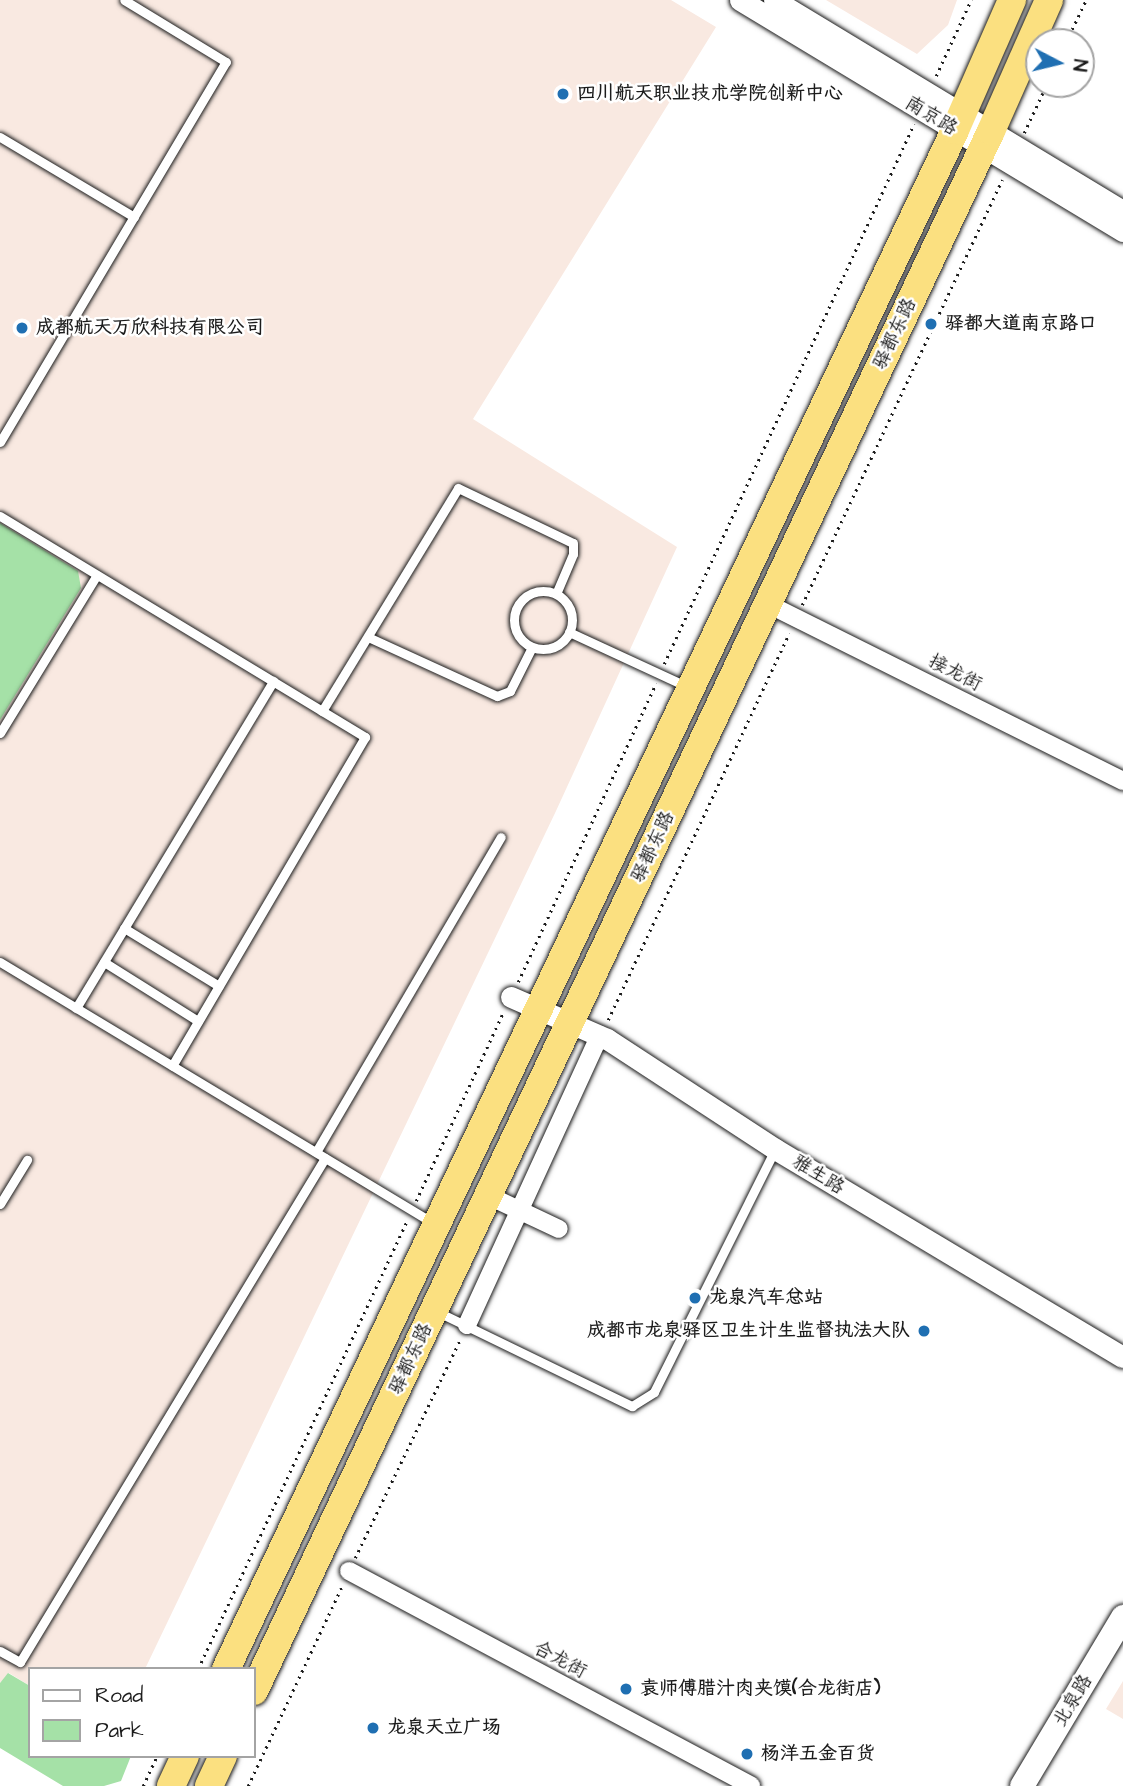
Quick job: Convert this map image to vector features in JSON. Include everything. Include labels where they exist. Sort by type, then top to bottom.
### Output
[{"type":"highway","name":"驿都东路","points":[[227,1667],[958,122],[1012,0]]},
{"type":"highway","name":"驿都东路","points":[[256,1688],[988,139],[1049,0]]},
{"type":"highway","points":[[171,1786],[184,1758]]},
{"type":"highway","points":[[209,1786],[222,1758]]},
{"type":"main road","name":"北泉路","points":[[1022,1786],[1123,1617]]},
{"type":"main road","name":"北泉路","points":[[1035,1786],[1123,1638]]},
{"type":"street","name":"南京路","points":[[740,0],[988,139],[1123,231]]},
{"type":"street","points":[[774,0],[924,101]]},
{"type":"street","points":[[1014,155],[1123,211]]},
{"type":"street","name":"接龙街","points":[[768,604],[1123,781]]},
{"type":"street","name":"雅生路","points":[[511,997],[600,1035],[775,1149],[1123,1357]]},
{"type":"street","points":[[467,1325],[600,1035]]},
{"type":"street","points":[[489,1196],[559,1229]]},
{"type":"street","name":"合龙街","points":[[349,1571],[751,1786]]},
{"type":"lane","points":[[0,442],[226,62],[129,1]]},
{"type":"lane","points":[[0,137],[134,217]]},
{"type":"lane","points":[[322,711],[458,488],[573,543],[573,554],[556,594]]},
{"type":"lane","points":[[0,516],[365,737],[172,1066]]},
{"type":"lane","points":[[0,733],[97,575]]},
{"type":"lane","points":[[540,590],[556,594],[570,609],[572,618],[569,632],[560,644],[551,648],[532,647],[517,634],[514,625],[517,606],[531,593],[540,590]]},
{"type":"lane","points":[[569,632],[691,688]]},
{"type":"lane","points":[[368,637],[497,696],[506,695],[510,691],[532,647]]},
{"type":"lane","points":[[76,1008],[273,681]]},
{"type":"lane","points":[[316,1152],[501,836]]},
{"type":"lane","points":[[124,928],[219,985]]},
{"type":"lane","points":[[0,962],[436,1224]]},
{"type":"lane","points":[[104,962],[198,1021]]},
{"type":"lane","points":[[434,1310],[632,1406],[654,1392],[775,1149]]},
{"type":"lane","points":[[0,1650],[20,1662],[325,1158]]},
{"type":"lane","points":[[0,1204],[27,1160]]},
{"type":"path","points":[[199,1667],[971,0]]},
{"type":"path","points":[[1073,28],[1086,0]]},
{"type":"path","points":[[600,1035],[1040,98]]},
{"type":"path","points":[[248,1786],[467,1325]]},
{"type":"path","points":[[143,1786],[156,1758]]},
{"type":"shaded area","points":[[0,0],[671,0],[716,27],[473,419],[677,547],[556,811],[146,1667],[28,1667],[28,1685],[9,1673],[0,1683]]},
{"type":"shaded area","points":[[826,0],[957,0],[948,25],[917,54]]},
{"type":"shaded area","points":[[1123,1681],[1123,1719],[1106,1709]]},
{"type":"green space","points":[[0,523],[78,571],[81,588],[0,720]]},
{"type":"green space","points":[[8,1673],[28,1685],[28,1758],[130,1758],[121,1781],[104,1786],[63,1786],[0,1748],[0,1683]]},
{"type":"place","name":"四川航天职业技术学院创新中心","points":[[563,94]]},
{"type":"place","name":"驿都大道南京路口","points":[[931,324]]},
{"type":"place","name":"成都航天万欣科技有限公司","points":[[22,328]]},
{"type":"place","name":"龙泉汽车总站","points":[[695,1298]]},
{"type":"place","name":"成都市龙泉驿区卫生计生监督执法大队","points":[[924,1331]]},
{"type":"place","name":"袁师傅腊汁肉夹馍(合龙街店)","points":[[626,1689]]},
{"type":"place","name":"龙泉天立广场","points":[[373,1728]]},
{"type":"place","name":"杨洋五金百货","points":[[747,1754]]}]
